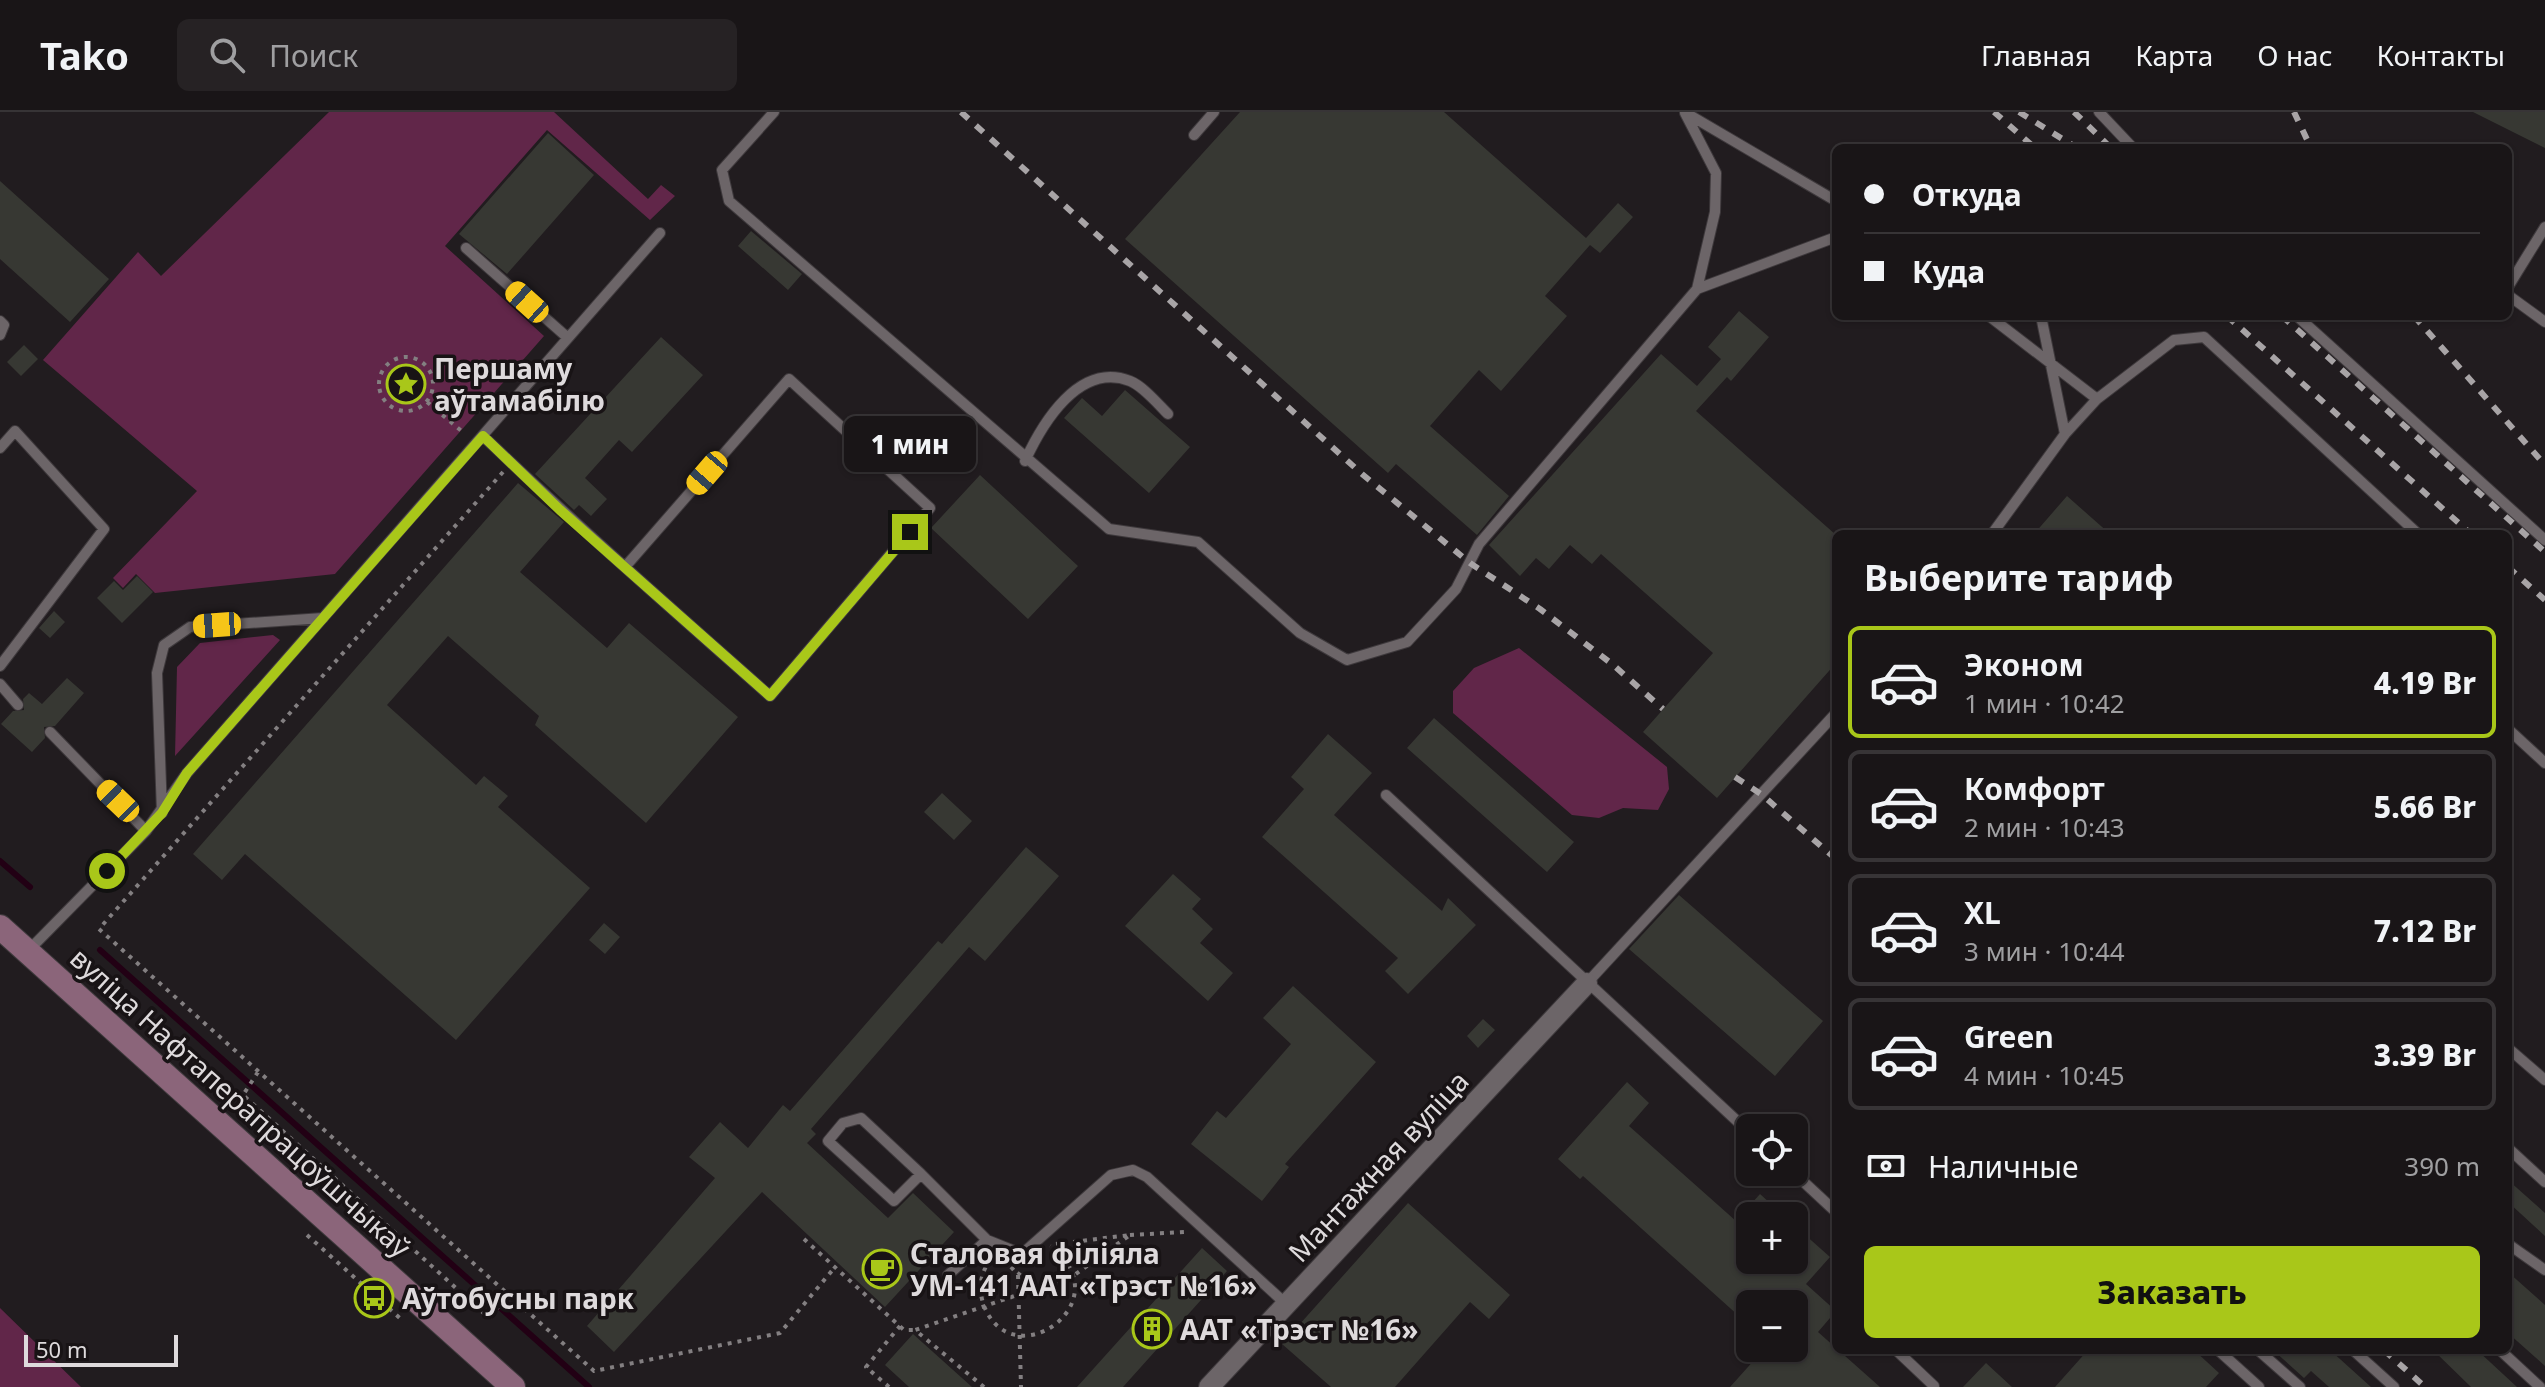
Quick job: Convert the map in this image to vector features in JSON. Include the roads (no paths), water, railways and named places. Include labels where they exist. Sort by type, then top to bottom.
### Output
[{"type":"main road","name":"вуліца Нафтаперапрацоўшчыкаў","points":[[0,927],[513,1387]]},
{"type":"street","name":"Мантажная вуліца","points":[[1209,1387],[1587,983]]},
{"type":"lane","points":[[774,112],[722,170],[729,201],[1025,461],[1109,529],[1198,542],[1300,633],[1347,660],[1407,642],[1456,589],[1479,544],[1697,289],[1715,212],[1716,173],[1685,112]]},
{"type":"lane","points":[[1194,135],[1214,112]]},
{"type":"lane","points":[[1685,112],[1832,199]]},
{"type":"lane","points":[[2099,112],[2129,144]]},
{"type":"lane","points":[[2512,281],[2545,227]]},
{"type":"lane","points":[[28,951],[162,813],[187,773],[660,233]]},
{"type":"lane","points":[[1697,289],[1832,238]]},
{"type":"lane","points":[[466,248],[568,338]]},
{"type":"lane","points":[[2512,298],[2545,322]]},
{"type":"lane","points":[[1994,320],[2097,399]]},
{"type":"lane","points":[[2042,320],[2065,434]]},
{"type":"lane","points":[[2301,320],[2545,540]]},
{"type":"lane","points":[[0,321],[4,325],[0,335]]},
{"type":"lane","points":[[1995,530],[2065,434],[2097,399],[2174,340],[2204,337],[2414,530]]},
{"type":"lane","points":[[479,440],[511,463],[625,567],[770,696],[930,508],[789,379],[625,567]]},
{"type":"lane","points":[[1025,461],[1040,428],[1073,390],[1100,379],[1130,381],[1168,414]]},
{"type":"lane","points":[[0,448],[15,431],[104,529],[0,666]]},
{"type":"lane","points":[[162,813],[157,673],[164,645],[190,627],[323,618]]},
{"type":"lane","points":[[0,684],[18,705]]},
{"type":"lane","points":[[1587,983],[1832,717]]},
{"type":"lane","points":[[50,732],[146,831]]},
{"type":"lane","points":[[2512,733],[2545,763]]},
{"type":"lane","points":[[1386,795],[1736,1120]]},
{"type":"lane","points":[[2512,1051],[2545,1080]]},
{"type":"lane","points":[[921,1174],[894,1201],[828,1141],[843,1123],[861,1118],[921,1174],[987,1240],[1022,1254],[1111,1175],[1133,1170],[1147,1177],[1286,1304]]},
{"type":"lane","points":[[2512,1152],[2545,1182]]},
{"type":"lane","points":[[1808,1186],[1832,1208]]},
{"type":"lane","points":[[948,1275],[987,1240]]},
{"type":"lane","points":[[2512,1247],[2545,1270]]},
{"type":"lane","points":[[1900,1354],[1934,1386]]},
{"type":"lane","points":[[2222,1354],[2259,1387]]},
{"type":"lane","points":[[2263,1354],[2300,1387]]},
{"type":"lane","points":[[2357,1354],[2394,1387]]},
{"type":"lane","points":[[2504,1354],[2540,1387]]},
{"type":"waterway","points":[[0,861],[30,887]]},
{"type":"waterway","points":[[100,950],[589,1387]]},
{"type":"railway","points":[[961,112],[1362,474],[1470,563],[1540,609],[1612,664],[1663,709]]},
{"type":"railway","points":[[1994,112],[2030,144]]},
{"type":"railway","points":[[2019,112],[2071,144]]},
{"type":"railway","points":[[2074,112],[2107,144]]},
{"type":"railway","points":[[2294,112],[2309,144]]},
{"type":"railway","points":[[2231,320],[2467,530]]},
{"type":"railway","points":[[2286,320],[2545,552]]},
{"type":"railway","points":[[2418,320],[2545,465]]},
{"type":"railway","points":[[2512,571],[2545,600]]},
{"type":"railway","points":[[1735,777],[1761,794],[1832,856]]},
{"type":"railway","points":[[2388,1354],[2425,1387]]},
{"type":"place","name":"Першаму аўтамабілю","points":[[406,384]]},
{"type":"place","name":"Сталовая філіяла УМ-141 ААТ «Трэст №16»","points":[[882,1269]]},
{"type":"place","name":"Аўтобусны парк","points":[[374,1298]]},
{"type":"place","name":"ААТ «Трэст №16»","points":[[1152,1329]]}]
